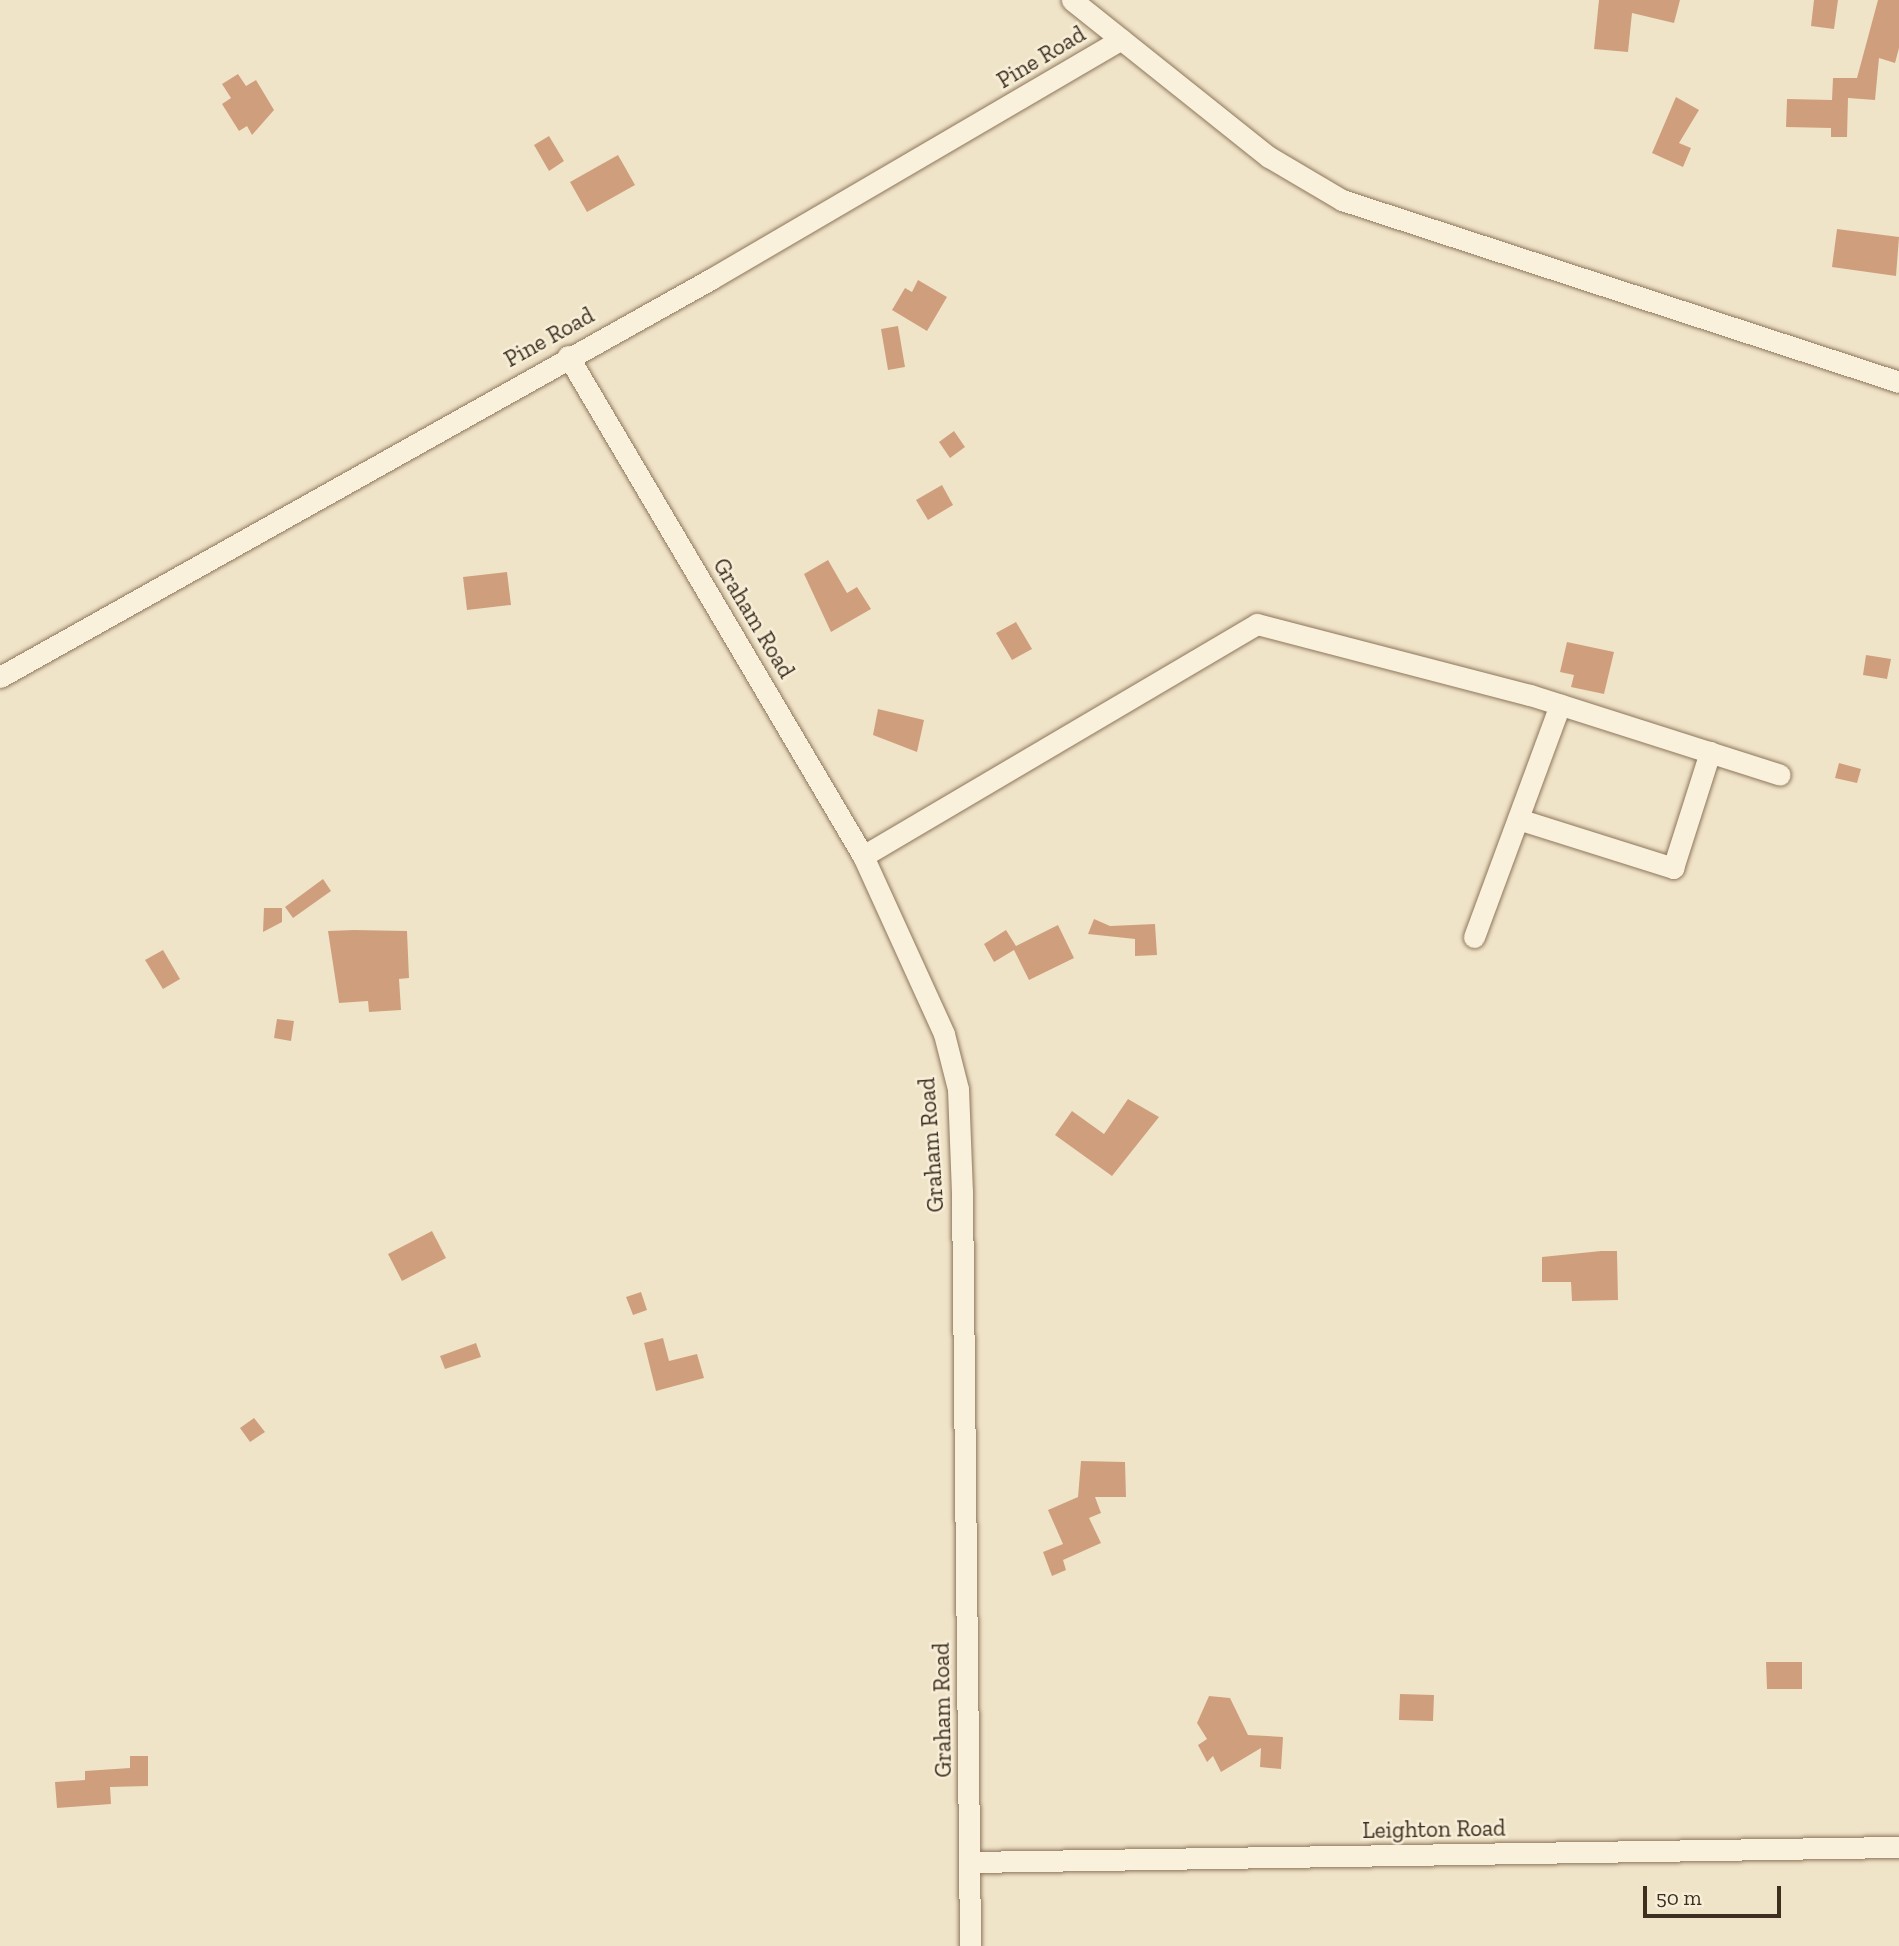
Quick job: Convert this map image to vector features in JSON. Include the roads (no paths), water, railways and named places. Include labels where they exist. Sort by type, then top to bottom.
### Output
[{"type":"street","points":[[1072,0],[1269,157],[1342,200],[1899,382]]},
{"type":"street","name":"Pine Road","points":[[0,677],[1121,39]]},
{"type":"street","name":"Graham Road","points":[[568,356],[863,856],[926,983],[958,1089],[971,1862],[970,1946]]},
{"type":"street","points":[[863,856],[1257,624],[1560,704],[1780,775]]},
{"type":"street","points":[[1474,937],[1560,704]]},
{"type":"street","points":[[1518,819],[1672,868],[1710,752]]},
{"type":"street","name":"Leighton Road","points":[[971,1862],[1899,1847]]}]
